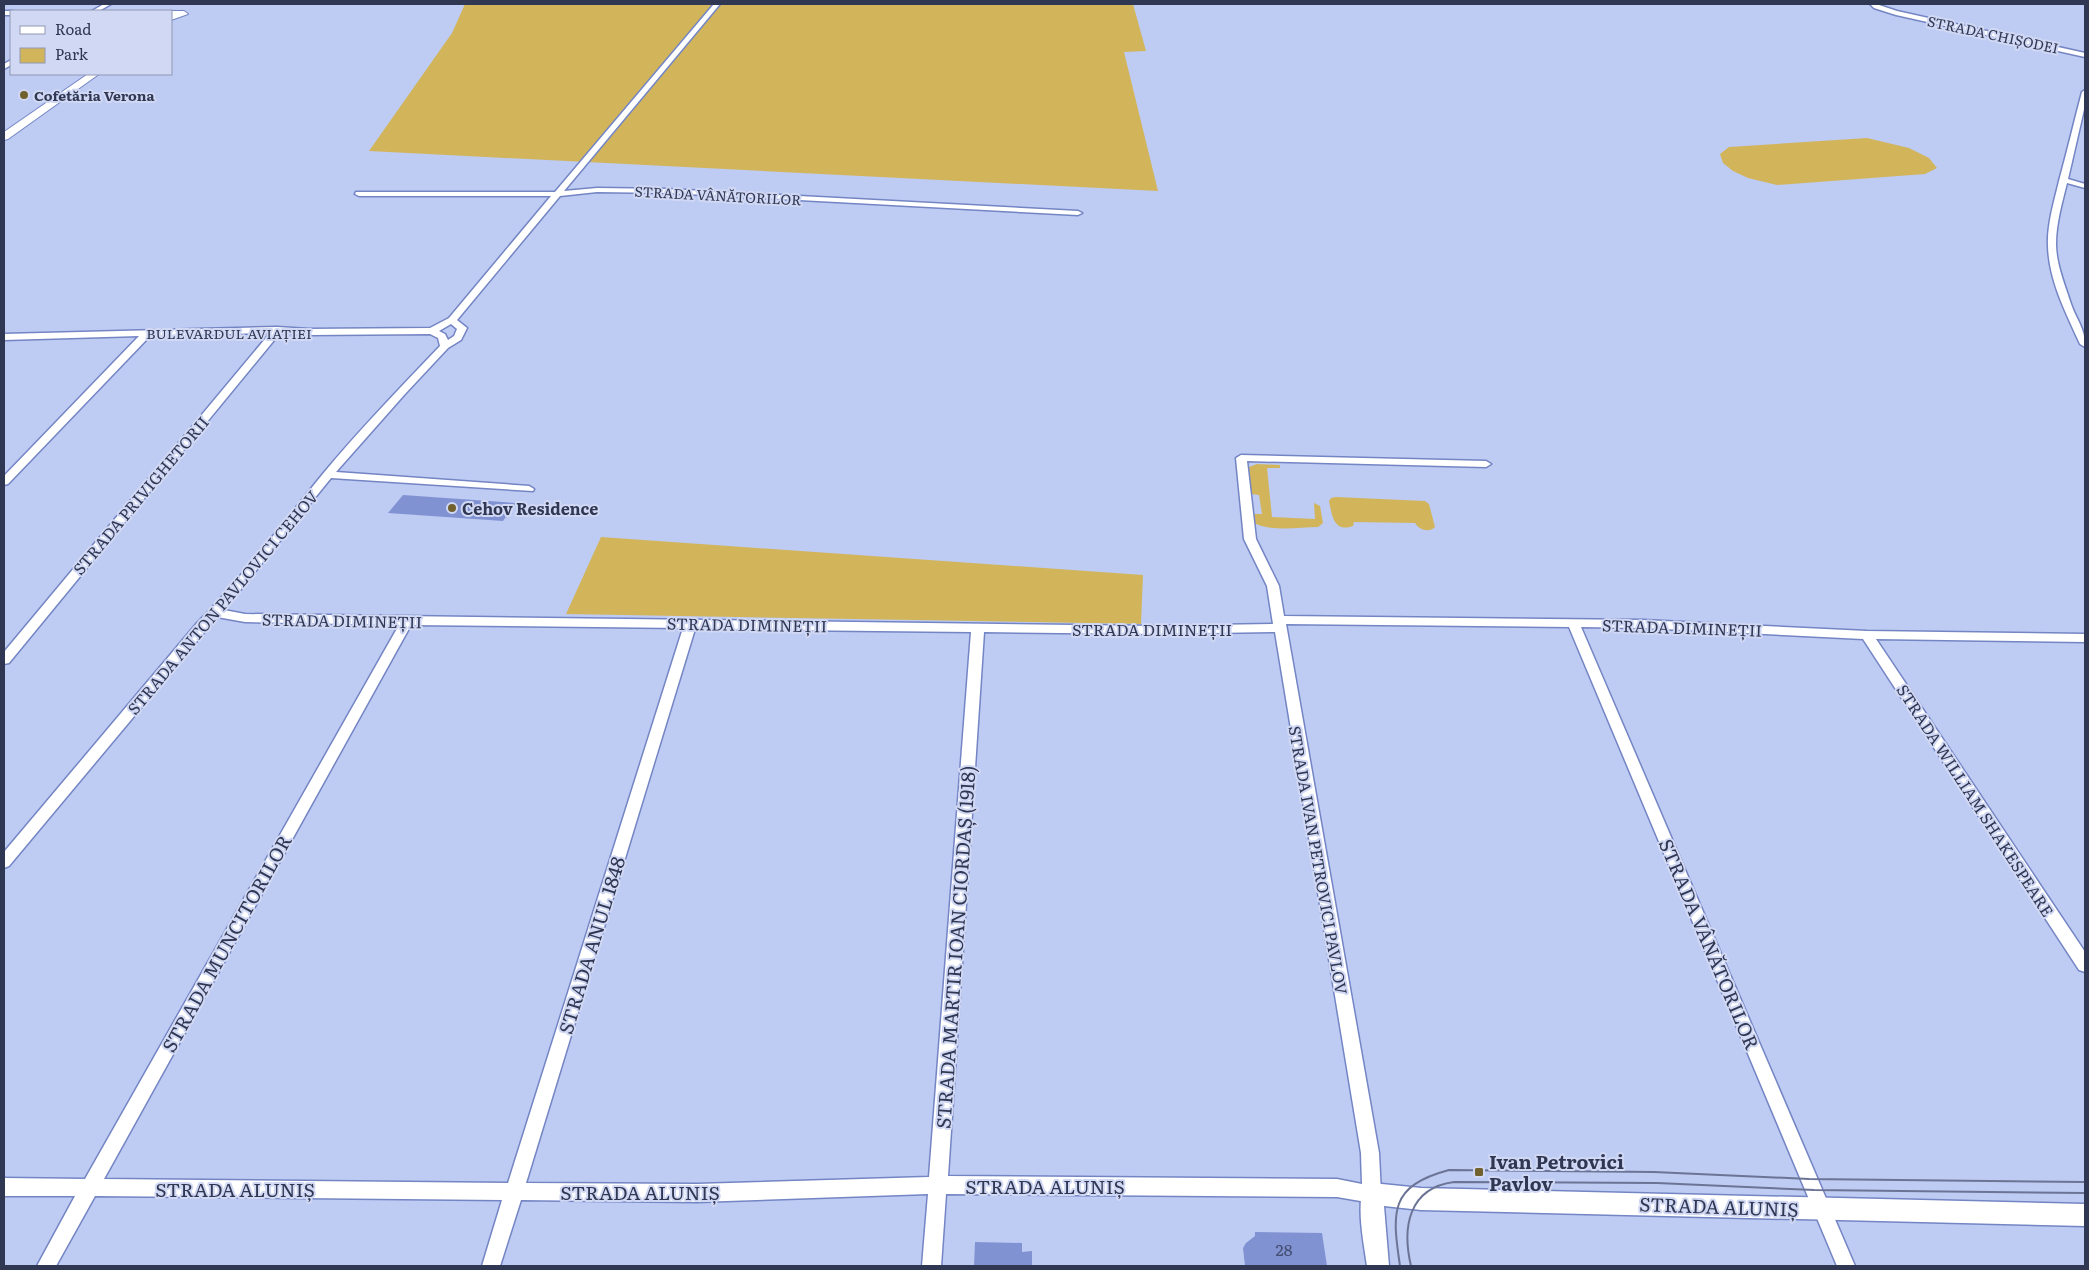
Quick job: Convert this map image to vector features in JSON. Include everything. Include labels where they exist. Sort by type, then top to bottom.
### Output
[{"type":"main road","points":[[4,131],[84,75]]},
{"type":"main road","points":[[4,137],[93,75]]},
{"type":"street","points":[[97,10],[108,4]]},
{"type":"street","points":[[432,331],[452,320],[717,4]]},
{"type":"street","name":"STRADA CHIȘODEI","points":[[1873,4],[1876,7],[1896,13],[2085,55]]},
{"type":"street","points":[[2085,92],[2056,211],[2052,244],[2054,263],[2067,307],[2085,344]]},
{"type":"street","points":[[2063,180],[2085,186]]},
{"type":"street","name":"STRADA VÂNĂTORILOR","points":[[359,194],[558,194],[597,190],[668,191],[1078,212]]},
{"type":"street","name":"STRADA ANTON PAVLOVICI CEHOV","points":[[4,862],[201,626],[215,613],[328,475],[401,392],[445,346],[458,338],[462,328],[452,320]]},
{"type":"street","name":"BULEVARDUL AVIAȚIEI","points":[[4,337],[277,330],[309,332],[432,331]]},
{"type":"street","name":"STRADA PRIVIGHETORII","points":[[4,660],[277,330]]},
{"type":"street","points":[[432,331],[442,336],[445,346]]},
{"type":"street","points":[[4,482],[147,334]]},
{"type":"street","name":"STRADA IVAN PETROVICI PAVLOV","points":[[1378,1266],[1374,1236],[1370,1153],[1273,586],[1250,539],[1241,458],[1486,464]]},
{"type":"street","points":[[328,475],[529,489]]},
{"type":"street","name":"STRADA DIMINEȚII","points":[[215,613],[245,618],[406,621],[1151,630],[1279,624],[1573,623],[1643,624],[1867,635],[2085,638]]},
{"type":"street","name":"STRADA MUNCITORILOR","points":[[46,1266],[406,621]]},
{"type":"street","name":"STRADA ANUL 1848","points":[[492,1266],[691,623]]},
{"type":"street","name":"STRADA VÂNĂTORILOR","points":[[1573,623],[1846,1266]]},
{"type":"street","name":"STRADA MARTIR IOAN CIORDAȘ (1918)","points":[[932,1266],[978,628]]},
{"type":"street","name":"STRADA WILLIAM SHAKESPEARE","points":[[1867,635],[2085,965]]},
{"type":"street","name":"STRADA ALUNIȘ","points":[[4,1187],[697,1193],[938,1185],[1337,1188],[1421,1199],[2085,1215]]},
{"type":"green space","points":[[465,4],[1133,4],[1146,51],[1124,52],[1158,191],[369,151],[452,33]]},
{"type":"green space","points":[[1867,138],[1909,148],[1929,158],[1937,168],[1925,174],[1777,185],[1748,178],[1733,171],[1723,163],[1720,154],[1729,147]]},
{"type":"green space","points":[[1257,464],[1280,465],[1280,468],[1267,468],[1272,517],[1315,519],[1314,503],[1320,506],[1323,523],[1318,527],[1274,528],[1258,525],[1251,521],[1249,514],[1262,514],[1259,495],[1251,494],[1249,467]]},
{"type":"green space","points":[[1331,498],[1425,501],[1429,504],[1435,527],[1424,530],[1415,523],[1354,522],[1353,526],[1342,527],[1335,522],[1331,512],[1329,501]]},
{"type":"green space","points":[[601,537],[1143,575],[1141,624],[566,614]]},
{"type":"building","name":"Cehov Residence","points":[[403,495],[516,503],[503,521],[388,513]]},
{"type":"building","points":[[1255,1232],[1322,1233],[1327,1266],[1245,1266],[1243,1248],[1255,1236]]},
{"type":"building","points":[[975,1242],[1022,1243],[1022,1252],[1032,1251],[1032,1266],[974,1266]]},
{"type":"tram line","points":[[1400,1266],[1396,1230],[1396,1216],[1399,1204],[1405,1193],[1415,1184],[1449,1170],[1654,1172],[1809,1179],[2085,1182]]},
{"type":"tram line","points":[[1411,1266],[1407,1238],[1412,1212],[1418,1201],[1427,1192],[1454,1182],[1657,1183],[1814,1190],[2085,1193]]},
{"type":"place","name":"Cofetăria Verona","points":[[24,95]]},
{"type":"place","name":"Cehov Residence","points":[[452,508]]},
{"type":"place","name":"Ivan Petrovici Pavlov","points":[[1479,1172]]}]
